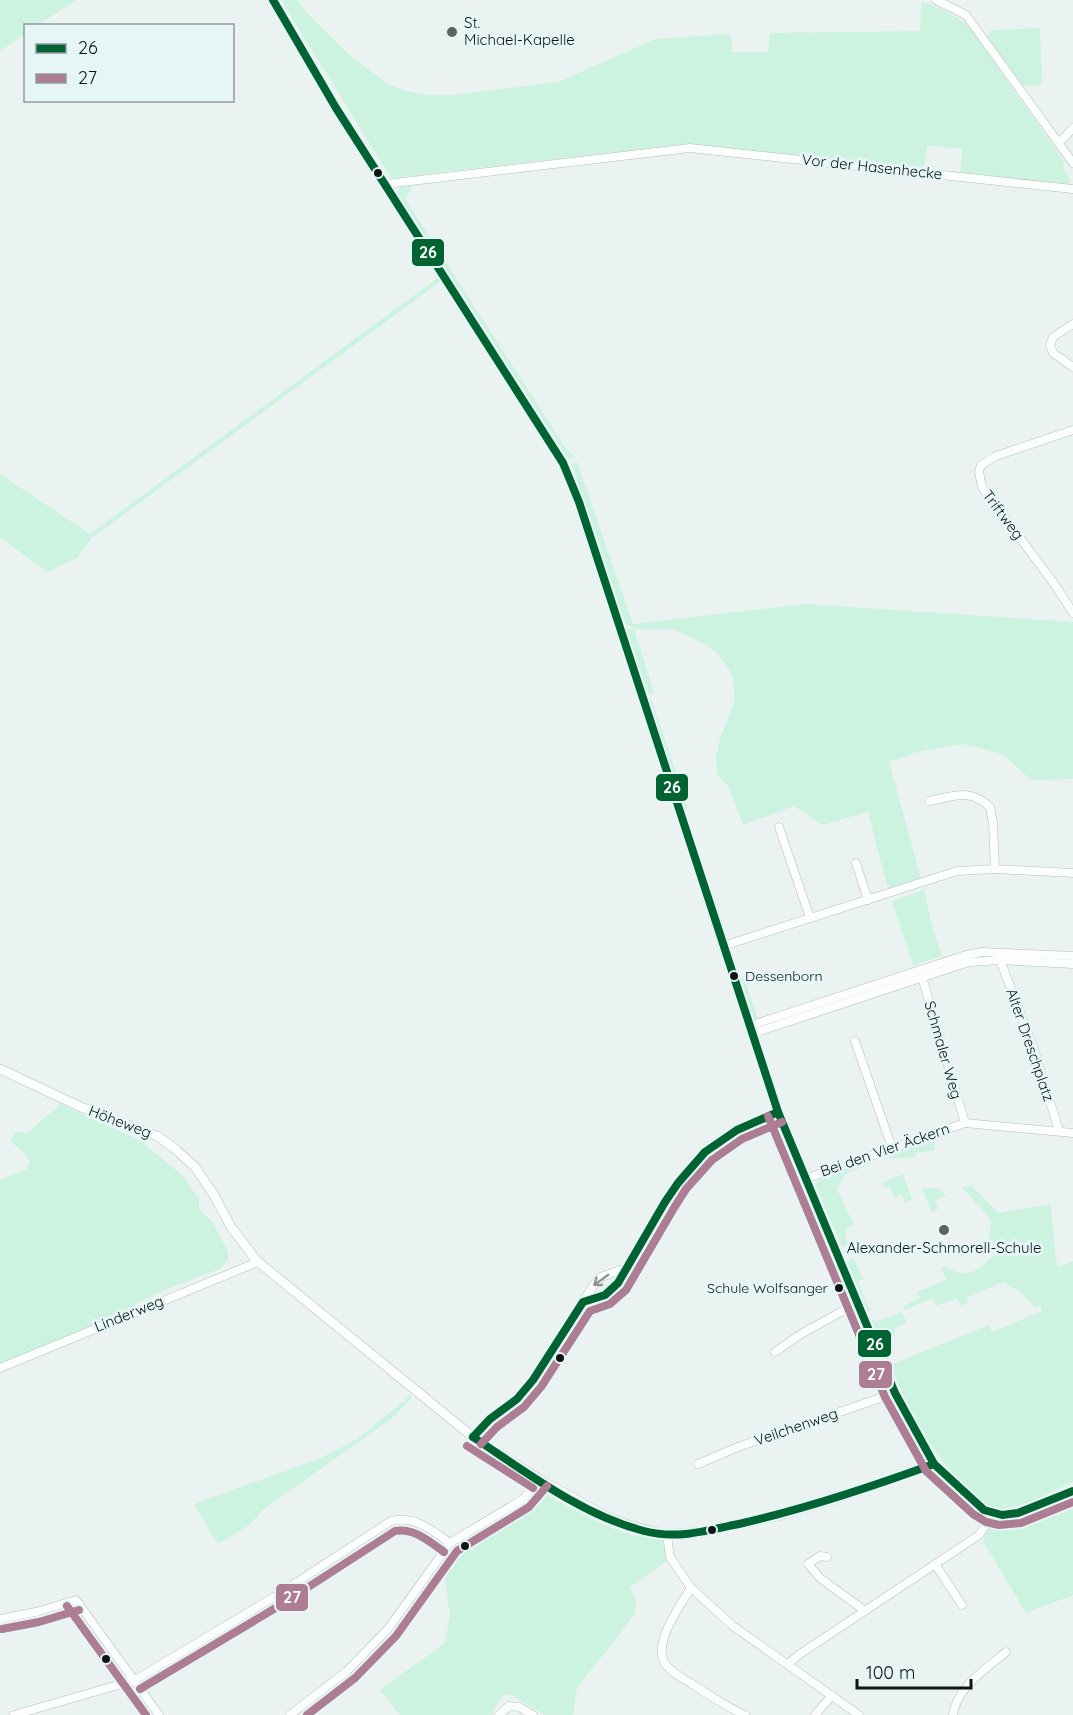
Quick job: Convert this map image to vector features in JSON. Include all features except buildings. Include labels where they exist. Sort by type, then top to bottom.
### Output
[{"type":"street","points":[[273,0],[336,108],[563,463],[579,502],[778,1112],[895,1393],[934,1464],[979,1506],[1002,1515],[1018,1513],[1073,1491]]},
{"type":"street","points":[[936,0],[966,15],[1073,164]]},
{"type":"street","points":[[1059,143],[1073,128]]},
{"type":"street","name":"Vor der Hasenhecke","points":[[386,184],[690,148],[1073,189]]},
{"type":"street","points":[[1073,324],[1053,337],[1050,345],[1053,353],[1073,367]]},
{"type":"street","name":"Triftweg","points":[[1073,430],[996,456],[981,465],[979,472],[982,488],[1056,585],[1073,614]]},
{"type":"street","points":[[929,801],[975,795],[990,807],[993,823],[994,869]]},
{"type":"street","points":[[779,827],[810,918]]},
{"type":"street","points":[[856,862],[868,900]]},
{"type":"street","points":[[723,946],[957,872],[994,869],[1073,873]]},
{"type":"street","points":[[750,1030],[982,952],[1073,956]]},
{"type":"street","points":[[750,1030],[969,962],[1000,960],[1073,964]]},
{"type":"street","name":"Alter Dreschplatz","points":[[1000,960],[1033,1046],[1059,1131]]},
{"type":"street","name":"Schmaler Weg","points":[[922,977],[965,1123]]},
{"type":"street","points":[[855,1041],[892,1148]]},
{"type":"street","name":"Höheweg","points":[[0,1068],[81,1107],[157,1136],[174,1148],[195,1167],[214,1195],[231,1227],[257,1261],[473,1437],[539,1479],[609,1518],[667,1535],[704,1532],[782,1515],[934,1464]]},
{"type":"street","points":[[584,1302],[597,1299],[612,1290],[671,1193],[705,1152],[737,1130],[778,1112]]},
{"type":"street","name":"Bei den Vier Äckern","points":[[805,1179],[965,1123],[1073,1132]]},
{"type":"street","name":"Linderweg","points":[[0,1368],[257,1261]]},
{"type":"street","points":[[473,1437],[490,1419],[516,1399],[533,1380],[601,1278],[627,1268]]},
{"type":"street","points":[[775,1352],[801,1334],[858,1303]]},
{"type":"street","name":"Veilchenweg","points":[[698,1464],[738,1447],[895,1393]]},
{"type":"street","points":[[290,1715],[347,1671],[388,1629],[450,1543],[523,1500],[539,1479]]},
{"type":"street","points":[[788,1664],[979,1535],[988,1522],[990,1512]]},
{"type":"street","points":[[14,1715],[135,1680],[274,1597],[391,1521],[414,1520],[450,1543]]},
{"type":"street","points":[[667,1535],[670,1557],[691,1588],[733,1626],[859,1715]]},
{"type":"street","points":[[827,1557],[820,1556],[808,1564],[820,1578],[865,1611]]},
{"type":"street","points":[[935,1564],[962,1605]]},
{"type":"street","points":[[691,1588],[665,1635],[662,1648],[663,1660],[679,1675],[723,1704],[745,1715]]},
{"type":"street","points":[[0,1619],[36,1612],[76,1600],[159,1715]]},
{"type":"street","points":[[953,1715],[954,1706],[973,1679],[1006,1652]]},
{"type":"street","points":[[815,1715],[832,1695]]},
{"type":"street","points":[[499,1715],[509,1706],[519,1707],[533,1715]]},
{"type":"green space","points":[[0,0],[76,0],[40,24],[24,24],[24,35],[0,51]]},
{"type":"green space","points":[[281,0],[297,0],[352,57],[388,84],[426,95],[453,95],[558,82],[656,39],[731,34],[732,52],[768,52],[770,33],[920,31],[922,1],[953,15],[970,28],[1064,161],[1063,169],[1071,180],[1069,184],[960,173],[962,149],[927,145],[924,169],[686,144],[391,178]]},
{"type":"green space","points":[[1040,28],[1042,85],[1021,86],[987,37],[991,30]]},
{"type":"green space","points":[[413,185],[405,199],[567,450],[575,457],[570,459],[567,457],[398,194],[397,191],[402,186]]},
{"type":"green space","points":[[439,277],[441,281],[92,538],[77,558],[47,572],[0,537],[0,474],[90,534]]},
{"type":"green space","points":[[577,462],[633,624],[805,604],[1073,622],[1073,779],[1031,780],[1003,754],[963,744],[921,751],[889,762],[921,879],[888,889],[868,812],[823,825],[794,806],[743,825],[729,787],[717,774],[716,758],[720,739],[735,699],[733,678],[717,653],[705,644],[673,629],[634,629],[654,692],[648,695],[626,628],[633,629],[633,627],[625,624],[572,465]]},
{"type":"green space","points":[[651,698],[688,808],[683,810],[648,699]]},
{"type":"green space","points":[[924,890],[931,923],[942,956],[913,965],[892,901]]},
{"type":"green space","points":[[744,978],[758,1020],[752,1020],[750,1016],[738,979]]},
{"type":"green space","points":[[61,1104],[139,1140],[182,1175],[199,1199],[202,1213],[213,1222],[228,1252],[228,1260],[220,1269],[166,1289],[92,1326],[0,1365],[0,1180],[27,1169],[30,1162],[10,1141],[16,1132],[27,1133]]},
{"type":"green space","points":[[933,1140],[935,1150],[915,1153],[915,1157],[891,1159],[889,1155]]},
{"type":"green space","points":[[871,1161],[872,1163],[845,1174],[837,1189],[854,1225],[846,1228],[845,1237],[848,1245],[842,1247],[816,1186],[817,1182],[824,1177]]},
{"type":"green space","points":[[903,1174],[912,1200],[905,1203],[902,1194],[894,1197],[890,1186],[884,1188],[882,1183]]},
{"type":"green space","points":[[972,1186],[998,1213],[1051,1204],[1058,1267],[1073,1261],[1073,1482],[1037,1499],[999,1508],[984,1503],[972,1493],[940,1458],[921,1430],[890,1365],[989,1325],[992,1332],[1042,1311],[1040,1305],[1036,1308],[1020,1292],[1003,1282],[966,1298],[968,1303],[961,1306],[957,1298],[936,1306],[932,1298],[905,1310],[903,1306],[920,1298],[917,1292],[946,1280],[941,1267],[969,1273],[980,1268],[1004,1250],[1010,1249],[1010,1247],[998,1246],[989,1238],[991,1220],[962,1187]]},
{"type":"green space","points":[[939,1188],[946,1196],[935,1201],[938,1209],[932,1212],[922,1189]]},
{"type":"green space","points":[[854,1258],[863,1279],[858,1282],[869,1309],[875,1308],[868,1312],[847,1261]]},
{"type":"green space","points":[[902,1312],[907,1323],[894,1328],[896,1333],[880,1340],[871,1318],[875,1322]]},
{"type":"green space","points":[[410,1394],[412,1398],[391,1419],[264,1509],[249,1525],[218,1544],[194,1504],[321,1458],[357,1439]]},
{"type":"green space","points":[[546,1495],[604,1525],[636,1537],[638,1533],[662,1540],[668,1560],[630,1587],[636,1600],[635,1614],[577,1688],[573,1715],[545,1715],[506,1694],[500,1699],[492,1715],[400,1715],[380,1690],[445,1643],[450,1616],[443,1561],[454,1548],[540,1496]]},
{"type":"green space","points":[[1073,1497],[1073,1595],[1026,1613],[983,1541],[991,1523],[1013,1521]]},
{"type":"transit line","name":"26","points":[[273,0],[336,108],[563,463],[579,502],[778,1112],[895,1393],[934,1464],[984,1510],[1002,1515],[1018,1513],[1073,1491]]},
{"type":"transit line","name":"26","points":[[473,1437],[490,1419],[517,1399],[533,1380],[583,1302],[605,1295],[618,1283],[665,1202],[705,1152],[737,1130],[778,1112]]},
{"type":"transit line","name":"27","points":[[768,1116],[885,1397],[926,1471],[973,1514],[986,1522],[999,1525],[1021,1523],[1073,1502]]},
{"type":"transit line","name":"27","points":[[481,1444],[497,1427],[524,1407],[541,1387],[590,1311],[610,1304],[626,1290],[686,1189],[712,1160],[742,1139],[782,1122]]},
{"type":"transit line","name":"26","points":[[473,1437],[534,1478],[577,1503],[621,1524],[669,1535],[706,1531],[791,1511],[934,1464]]},
{"type":"transit line","name":"27","points":[[467,1446],[533,1488]]},
{"type":"transit line","name":"27","points":[[307,1715],[355,1678],[396,1636],[457,1551],[529,1507],[547,1486]]},
{"type":"transit line","name":"27","points":[[140,1689],[279,1606],[395,1531],[415,1533],[444,1552]]},
{"type":"transit line","name":"27","points":[[67,1606],[146,1715]]},
{"type":"transit line","name":"27","points":[[2,1629],[39,1622],[79,1610]]},
{"type":"place","name":"St. Michael-Kapelle","points":[[452,32]]},
{"type":"place","name":"Dessenborn","points":[[734,976]]},
{"type":"place","name":"Alexander-Schmorell-Schule","points":[[944,1230]]},
{"type":"place","name":"Schule Wolfsanger","points":[[839,1288]]}]
